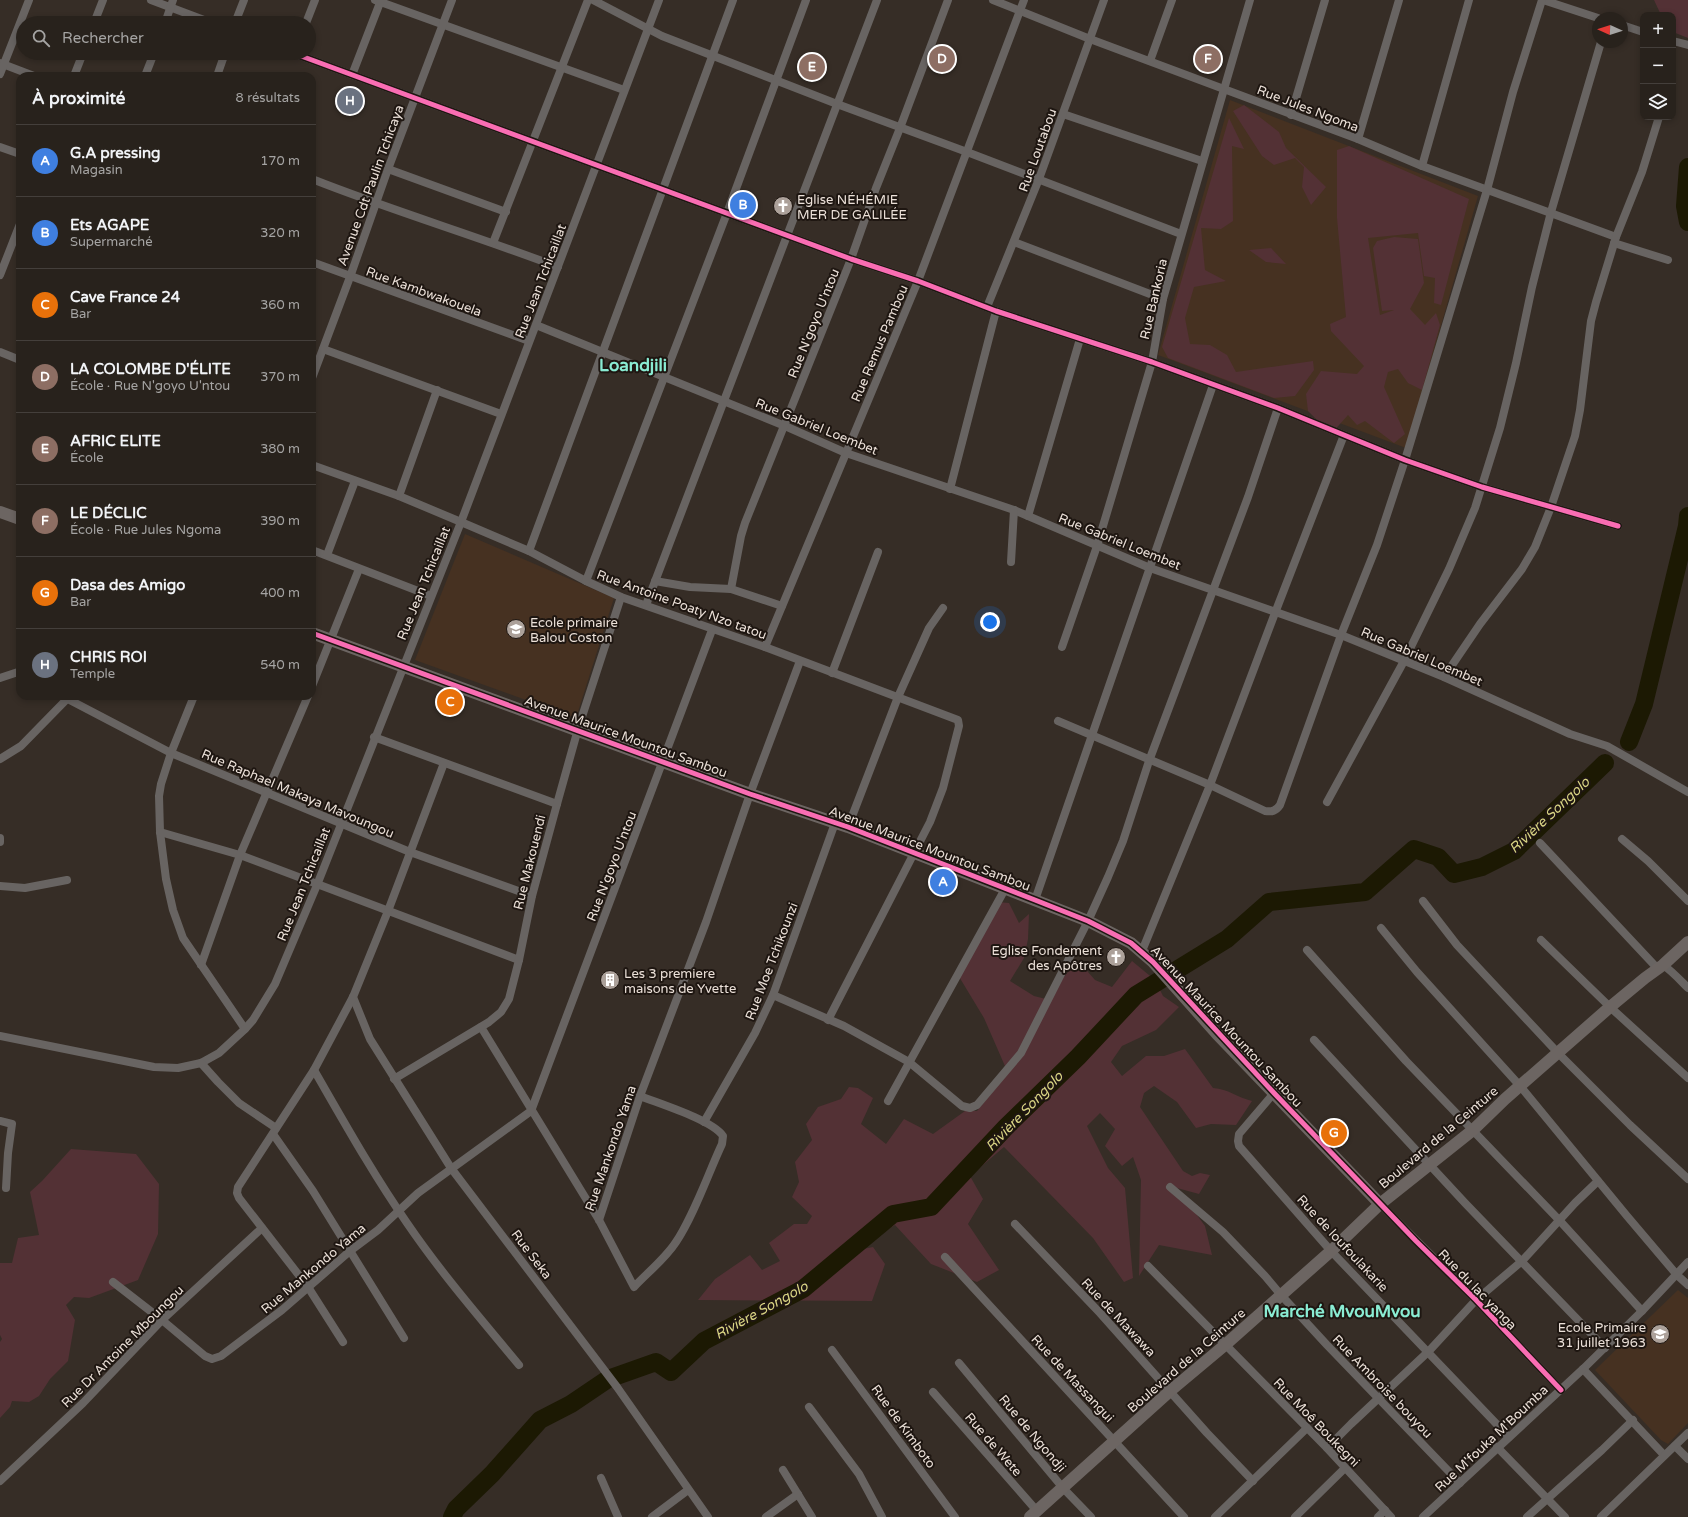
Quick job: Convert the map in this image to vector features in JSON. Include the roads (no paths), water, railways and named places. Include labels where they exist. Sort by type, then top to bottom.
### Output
[{"type":"street","points":[[22,16],[29,0]]},
{"type":"street","points":[[97,16],[103,0]]},
{"type":"street","points":[[151,0],[172,4],[197,16]]},
{"type":"street","points":[[238,16],[244,0]]},
{"type":"street","points":[[309,16],[315,0]]},
{"type":"street","name":"Avenue Cdt Paulin Tchicaya","points":[[316,367],[414,98],[452,0]]},
{"type":"street","points":[[493,242],[506,212],[560,67],[588,0]]},
{"type":"street","points":[[593,0],[662,36],[1181,234]]},
{"type":"street","name":"Rue Jean Tchicaillat","points":[[0,1036],[111,1057],[154,1067],[178,1068],[201,1063],[220,1053],[245,1029],[263,1005],[275,984],[317,885],[374,737],[461,522],[659,0]]},
{"type":"street","points":[[529,551],[733,0]]},
{"type":"street","points":[[586,581],[727,213],[806,0]]},
{"type":"street","points":[[646,605],[877,0]]},
{"type":"street","name":"Rue N'goyo U'ntou","points":[[732,589],[741,536],[745,523],[851,259],[876,188],[948,0]]},
{"type":"street","name":"Rue Jules Ngoma","points":[[993,0],[1090,39],[1358,139],[1422,166],[1551,212],[1615,240],[1668,260]]},
{"type":"street","name":"Rue Remus Pambou","points":[[765,647],[918,281],[1024,0]]},
{"type":"street","name":"Rue Loutabou","points":[[987,307],[1039,179],[1104,0]]},
{"type":"street","points":[[1150,61],[1172,0]]},
{"type":"street","name":"Rue Bankoria","points":[[1062,648],[1097,546],[1152,362],[1163,299],[1250,0]]},
{"type":"street","points":[[1291,115],[1325,0]]},
{"type":"street","points":[[1358,139],[1399,0]]},
{"type":"street","points":[[1422,166],[1469,0]]},
{"type":"street","points":[[1058,721],[1149,761],[1210,785],[1265,811],[1271,812],[1277,810],[1341,635],[1377,545],[1405,460],[1487,190],[1513,92],[1543,0],[1592,16]]},
{"type":"street","points":[[352,75],[378,1],[624,90]]},
{"type":"street","points":[[168,16],[172,4]]},
{"type":"street","points":[[1628,27],[1640,31]]},
{"type":"street","points":[[0,74],[2,64],[16,31]]},
{"type":"street","points":[[1676,44],[1687,45]]},
{"type":"street","points":[[1327,802],[1404,661],[1449,569],[1475,508],[1500,428],[1516,363],[1532,287],[1551,212],[1599,48]]},
{"type":"street","points":[[76,72],[80,60]]},
{"type":"street","points":[[147,72],[152,60]]},
{"type":"street","points":[[218,72],[222,60]]},
{"type":"street","points":[[312,60],[727,213],[788,234],[851,259],[918,281],[987,307],[1080,339],[1152,362],[1278,408],[1405,460],[1482,487],[1618,526]]},
{"type":"street","points":[[2,64],[23,72]]},
{"type":"street","points":[[1063,114],[1202,161]]},
{"type":"street","points":[[1444,677],[1480,624],[1522,569],[1535,546],[1551,507],[1575,436],[1580,410],[1591,321],[1615,240],[1642,172],[1658,120]]},
{"type":"street","points":[[0,147],[16,153]]},
{"type":"street","points":[[388,169],[506,212]]},
{"type":"street","points":[[316,182],[375,204],[493,242],[558,267]]},
{"type":"street","points":[[0,275],[16,234]]},
{"type":"street","points":[[1014,242],[1163,299]]},
{"type":"street","name":"Rue Kambwakouela","points":[[316,263],[529,341]]},
{"type":"street","points":[[950,489],[996,310]]},
{"type":"street","name":"Rue Gabriel Loembet","points":[[536,325],[785,426],[846,453],[1014,510],[1150,568],[1341,635],[1444,677],[1570,734],[1607,746],[1688,792]]},
{"type":"street","points":[[1028,516],[1080,339]]},
{"type":"street","points":[[323,349],[501,414]]},
{"type":"street","points":[[0,352],[16,358]]},
{"type":"street","points":[[1035,900],[1214,385]]},
{"type":"street","points":[[399,496],[437,390]]},
{"type":"street","points":[[773,995],[844,1026],[909,1062],[962,1106],[970,1108],[977,1105],[1021,1053],[1088,922],[1123,841],[1149,761],[1248,497],[1278,408]]},
{"type":"street","points":[[1142,951],[1210,785],[1344,435]]},
{"type":"street","name":"Rue Antoine Poaty Nzo tatou","points":[[316,466],[399,496],[529,551],[586,581],[621,597],[712,630],[765,647],[958,720],[959,726],[943,788],[930,822],[913,853]]},
{"type":"street","points":[[327,555],[355,481]]},
{"type":"street","points":[[1011,562],[1014,510]]},
{"type":"street","points":[[0,512],[16,518]]},
{"type":"street","points":[[316,551],[431,596]]},
{"type":"street","points":[[832,673],[878,552]]},
{"type":"street","points":[[316,676],[359,569]]},
{"type":"street","points":[[655,581],[690,587],[732,589],[782,606]]},
{"type":"street","name":"Rue Makouendi","points":[[394,1079],[480,1027],[501,1012],[509,999],[520,960],[532,896],[557,804],[578,729],[621,597]]},
{"type":"street","points":[[848,827],[898,697],[930,628],[944,608]]},
{"type":"street","name":"Rue N'goyo U'ntou","points":[[531,1110],[712,630]]},
{"type":"street","name":"Avenue Maurice Mountou Sambou","points":[[316,634],[578,729],[750,794],[848,827],[1035,900],[1088,922],[1131,943],[1153,962],[1181,994],[1380,1204]]},
{"type":"street","name":"Rue Mankondo Yama","points":[[599,1220],[640,1096],[706,922],[750,794],[800,661]]},
{"type":"street","points":[[0,678],[16,673]]},
{"type":"street","points":[[0,759],[20,746],[61,700]]},
{"type":"street","name":"Rue Raphael Makaya Mavoungou","points":[[70,700],[171,753],[410,852],[532,896]]},
{"type":"street","points":[[192,700],[171,753],[161,784],[159,796],[160,832],[166,879],[173,910],[183,938],[245,1029]]},
{"type":"street","points":[[201,965],[240,856],[306,700]]},
{"type":"street","points":[[374,737],[557,804]]},
{"type":"street","points":[[343,1342],[308,1287],[239,1198],[237,1193],[238,1187],[314,1070],[353,997],[388,911],[444,763]]},
{"type":"street","name":"Rue Moe Tchikounzi","points":[[704,1122],[755,1033],[773,995],[835,823]]},
{"type":"street","points":[[160,832],[240,856],[520,960]]},
{"type":"street","points":[[1622,839],[1653,866],[1688,901]]},
{"type":"street","points":[[1540,843],[1660,967],[1669,969],[1673,975],[1688,988]]},
{"type":"street","points":[[828,1020],[913,853]]},
{"type":"street","points":[[0,886],[25,888],[67,880]]},
{"type":"street","points":[[888,1101],[1005,889]]},
{"type":"street","points":[[1423,901],[1457,944],[1558,1053],[1630,1125],[1688,1179]]},
{"type":"street","points":[[1381,928],[1417,972],[1521,1087],[1677,1275],[1688,1285]]},
{"type":"street","points":[[1541,940],[1610,1007],[1688,1078]]},
{"type":"street","name":"Boulevard de la Ceinture","points":[[1033,1514],[1170,1391],[1225,1345],[1380,1204],[1473,1130],[1610,1007],[1644,978],[1660,967],[1688,942]]},
{"type":"street","points":[[1307,950],[1406,1061],[1560,1221],[1642,1311]]},
{"type":"street","name":"Rue Seka","points":[[353,997],[370,1039],[451,1168],[617,1387],[708,1517]]},
{"type":"street","points":[[480,1027],[531,1110]]},
{"type":"street","points":[[1314,1040],[1466,1203],[1605,1348]]},
{"type":"street","points":[[201,1063],[239,1103],[274,1131],[404,1338]]},
{"type":"street","points":[[314,1070],[352,1136],[399,1210],[450,1282],[520,1365]]},
{"type":"street","name":"Rue de loufoulakarie","points":[[1274,1093],[1239,1134],[1239,1146],[1331,1250],[1429,1351],[1509,1437]]},
{"type":"street","points":[[599,1220],[634,1287],[663,1258],[676,1242],[722,1144],[723,1136],[719,1131],[704,1122],[640,1096]]},
{"type":"street","name":"Rue Mankondo Yama","points":[[162,1320],[205,1356],[212,1359],[221,1356],[282,1310],[350,1251],[378,1230],[399,1210],[451,1168],[531,1110],[599,1220]]},
{"type":"street","points":[[0,1121],[12,1124],[8,1153],[6,1188]]},
{"type":"street","points":[[1327,1448],[1429,1351],[1476,1300],[1522,1261],[1575,1203],[1598,1181]]},
{"type":"street","name":"Rue Ambroise bouyou","points":[[1170,1187],[1222,1232],[1265,1276],[1280,1295],[1327,1345],[1460,1483]]},
{"type":"street","name":"Rue du lac yanga","points":[[1380,1204],[1476,1300],[1561,1390]]},
{"type":"street","name":"Rue de Mawawa","points":[[1015,1224],[1100,1313],[1206,1433],[1253,1481]]},
{"type":"street","name":"Rue Dr Antoine Mboungou","points":[[0,1481],[83,1403],[162,1320],[262,1228]]},
{"type":"street","name":"Rue de Massangui","points":[[945,1257],[1184,1517]]},
{"type":"street","name":"Rue M'fouka M'Boumba","points":[[1423,1517],[1583,1370],[1688,1262]]},
{"type":"street","name":"Rue Moê Boukegni","points":[[1148,1266],[1327,1448],[1391,1517]]},
{"type":"street","points":[[113,1282],[162,1320]]},
{"type":"street","name":"Rue de Kimboto","points":[[832,1350],[955,1517]]},
{"type":"street","name":"Rue de Ngondji","points":[[959,1363],[1063,1488],[1091,1517]]},
{"type":"street","points":[[1583,1370],[1664,1455]]},
{"type":"street","name":"Rue de Wete","points":[[933,1392],[1033,1514]]},
{"type":"street","points":[[810,1407],[859,1474],[882,1517]]},
{"type":"street","points":[[1527,1517],[1602,1450],[1632,1420]]},
{"type":"street","points":[[1215,1517],[1307,1428]]},
{"type":"street","points":[[1601,1517],[1688,1433]]},
{"type":"street","points":[[1675,1446],[1688,1459]]},
{"type":"street","points":[[1498,1447],[1565,1517]]},
{"type":"street","points":[[1295,1517],[1345,1468]]},
{"type":"street","points":[[783,1470],[812,1517]]},
{"type":"street","points":[[602,1478],[618,1517]]},
{"type":"street","points":[[652,1517],[688,1490]]},
{"type":"street","points":[[766,1517],[798,1494]]},
{"type":"street","points":[[1378,1517],[1385,1510]]},
{"type":"waterway","name":"Rivière Songolo","points":[[1688,167],[1685,206],[1688,222]]},
{"type":"waterway","name":"Rivière Songolo","points":[[1629,742],[1644,704],[1687,526],[1688,516]]},
{"type":"waterway","name":"Rivière Songolo","points":[[452,1517],[456,1509],[492,1474],[540,1420],[571,1404],[608,1379],[656,1362],[671,1372],[704,1341],[803,1289],[893,1214],[931,1207],[1006,1127],[1078,1057],[1136,995],[1227,939],[1269,902],[1365,892],[1414,849],[1438,857],[1454,874],[1482,867],[1514,851],[1605,763]]},
{"type":"place","name":"LA COLOMBE D'ÉLITE","points":[[942,59]]},
{"type":"place","name":"LE DÉCLIC","points":[[1208,59]]},
{"type":"place","name":"AFRIC ELITE","points":[[812,67]]},
{"type":"place","name":"CHRIS ROI","points":[[350,101]]},
{"type":"place","name":"Ets AGAPE","points":[[743,205]]},
{"type":"place","name":"Eglise NÉHÉMIE MER DE GALILÉE","points":[[783,206]]},
{"type":"place","name":"Ecole primaire Balou Coston","points":[[516,629]]},
{"type":"place","name":"Cave France 24","points":[[450,702]]},
{"type":"place","name":"G.A pressing","points":[[943,882]]},
{"type":"place","name":"Eglise Fondement des Apôtres","points":[[1116,957]]},
{"type":"place","name":"Les 3 premiere maisons de Yvette","points":[[610,980]]},
{"type":"place","name":"Dasa des Amigo","points":[[1334,1133]]},
{"type":"place","name":"Ecole Primaire 31 juillet 1963","points":[[1660,1334]]},
{"type":"district","name":"Loandjili","points":[[633,365]]},
{"type":"district","name":"Marché MvouMvou","points":[[1342,1311]]}]
